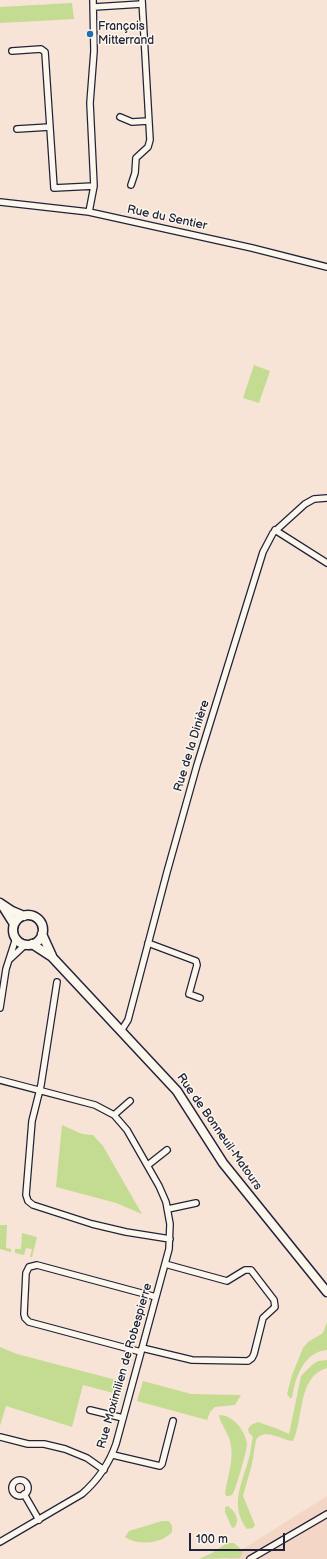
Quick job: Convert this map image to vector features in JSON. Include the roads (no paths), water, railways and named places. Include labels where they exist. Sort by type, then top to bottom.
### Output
[{"type":"main road","points":[[14,924],[0,903],[12,911],[24,916],[32,916],[38,919],[42,928],[42,934],[38,940],[29,944],[20,942],[16,938],[13,930],[14,924],[18,919],[24,916]]},
{"type":"main road","name":"Rue de Bonneuil-Matours","points":[[42,934],[52,957]]},
{"type":"main road","name":"Rue de Bonneuil-Matours","points":[[29,944],[52,957],[177,1091],[223,1163],[327,1292]]},
{"type":"street","points":[[89,212],[94,186],[90,103],[94,51],[93,0]]},
{"type":"street","points":[[94,7],[142,2],[149,144],[148,147],[136,158],[135,173],[131,185]]},
{"type":"street","points":[[12,51],[41,49],[44,52],[54,188],[94,186]]},
{"type":"street","points":[[120,117],[129,121],[148,121]]},
{"type":"street","points":[[17,129],[50,127]]},
{"type":"street","name":"Rue du Sentier","points":[[0,202],[89,212],[252,248],[327,267]]},
{"type":"street","name":"Rue de la Dinière","points":[[121,1031],[128,1020],[199,758],[263,552],[276,530],[310,501],[314,499],[327,498]]},
{"type":"street","points":[[276,530],[327,564]]},
{"type":"street","points":[[0,1008],[8,961],[16,938]]},
{"type":"street","points":[[148,943],[196,961],[197,965],[189,994],[200,998]]},
{"type":"street","points":[[8,961],[29,944]]},
{"type":"street","points":[[57,982],[29,1140],[26,1195],[28,1201],[33,1205],[92,1224],[126,1232],[170,1239]]},
{"type":"street","name":"Rue Maximilien de Robespierre","points":[[0,1080],[95,1105],[114,1115],[127,1130],[163,1193],[168,1209],[170,1239],[156,1297],[113,1455],[93,1484],[82,1494],[0,1542]]},
{"type":"street","points":[[114,1115],[130,1102]]},
{"type":"street","points":[[148,1165],[167,1150]]},
{"type":"street","points":[[168,1209],[196,1203]]},
{"type":"street","points":[[156,1297],[37,1265],[29,1267],[26,1273],[24,1314],[25,1318],[29,1322],[142,1350],[192,1360],[250,1360],[254,1354],[263,1318],[275,1306],[274,1300],[251,1270],[245,1270],[227,1281],[164,1264]]},
{"type":"street","points":[[90,1410],[123,1418]]},
{"type":"street","points":[[113,1455],[160,1466],[162,1464],[173,1421]]},
{"type":"street","points":[[0,1437],[28,1444],[44,1444],[65,1449],[87,1458],[104,1470]]},
{"type":"street","points":[[24,1494],[39,1520]]},
{"type":"street","points":[[250,1559],[327,1514]]},
{"type":"place","name":"François Mitterrand","points":[[90,34]]}]
